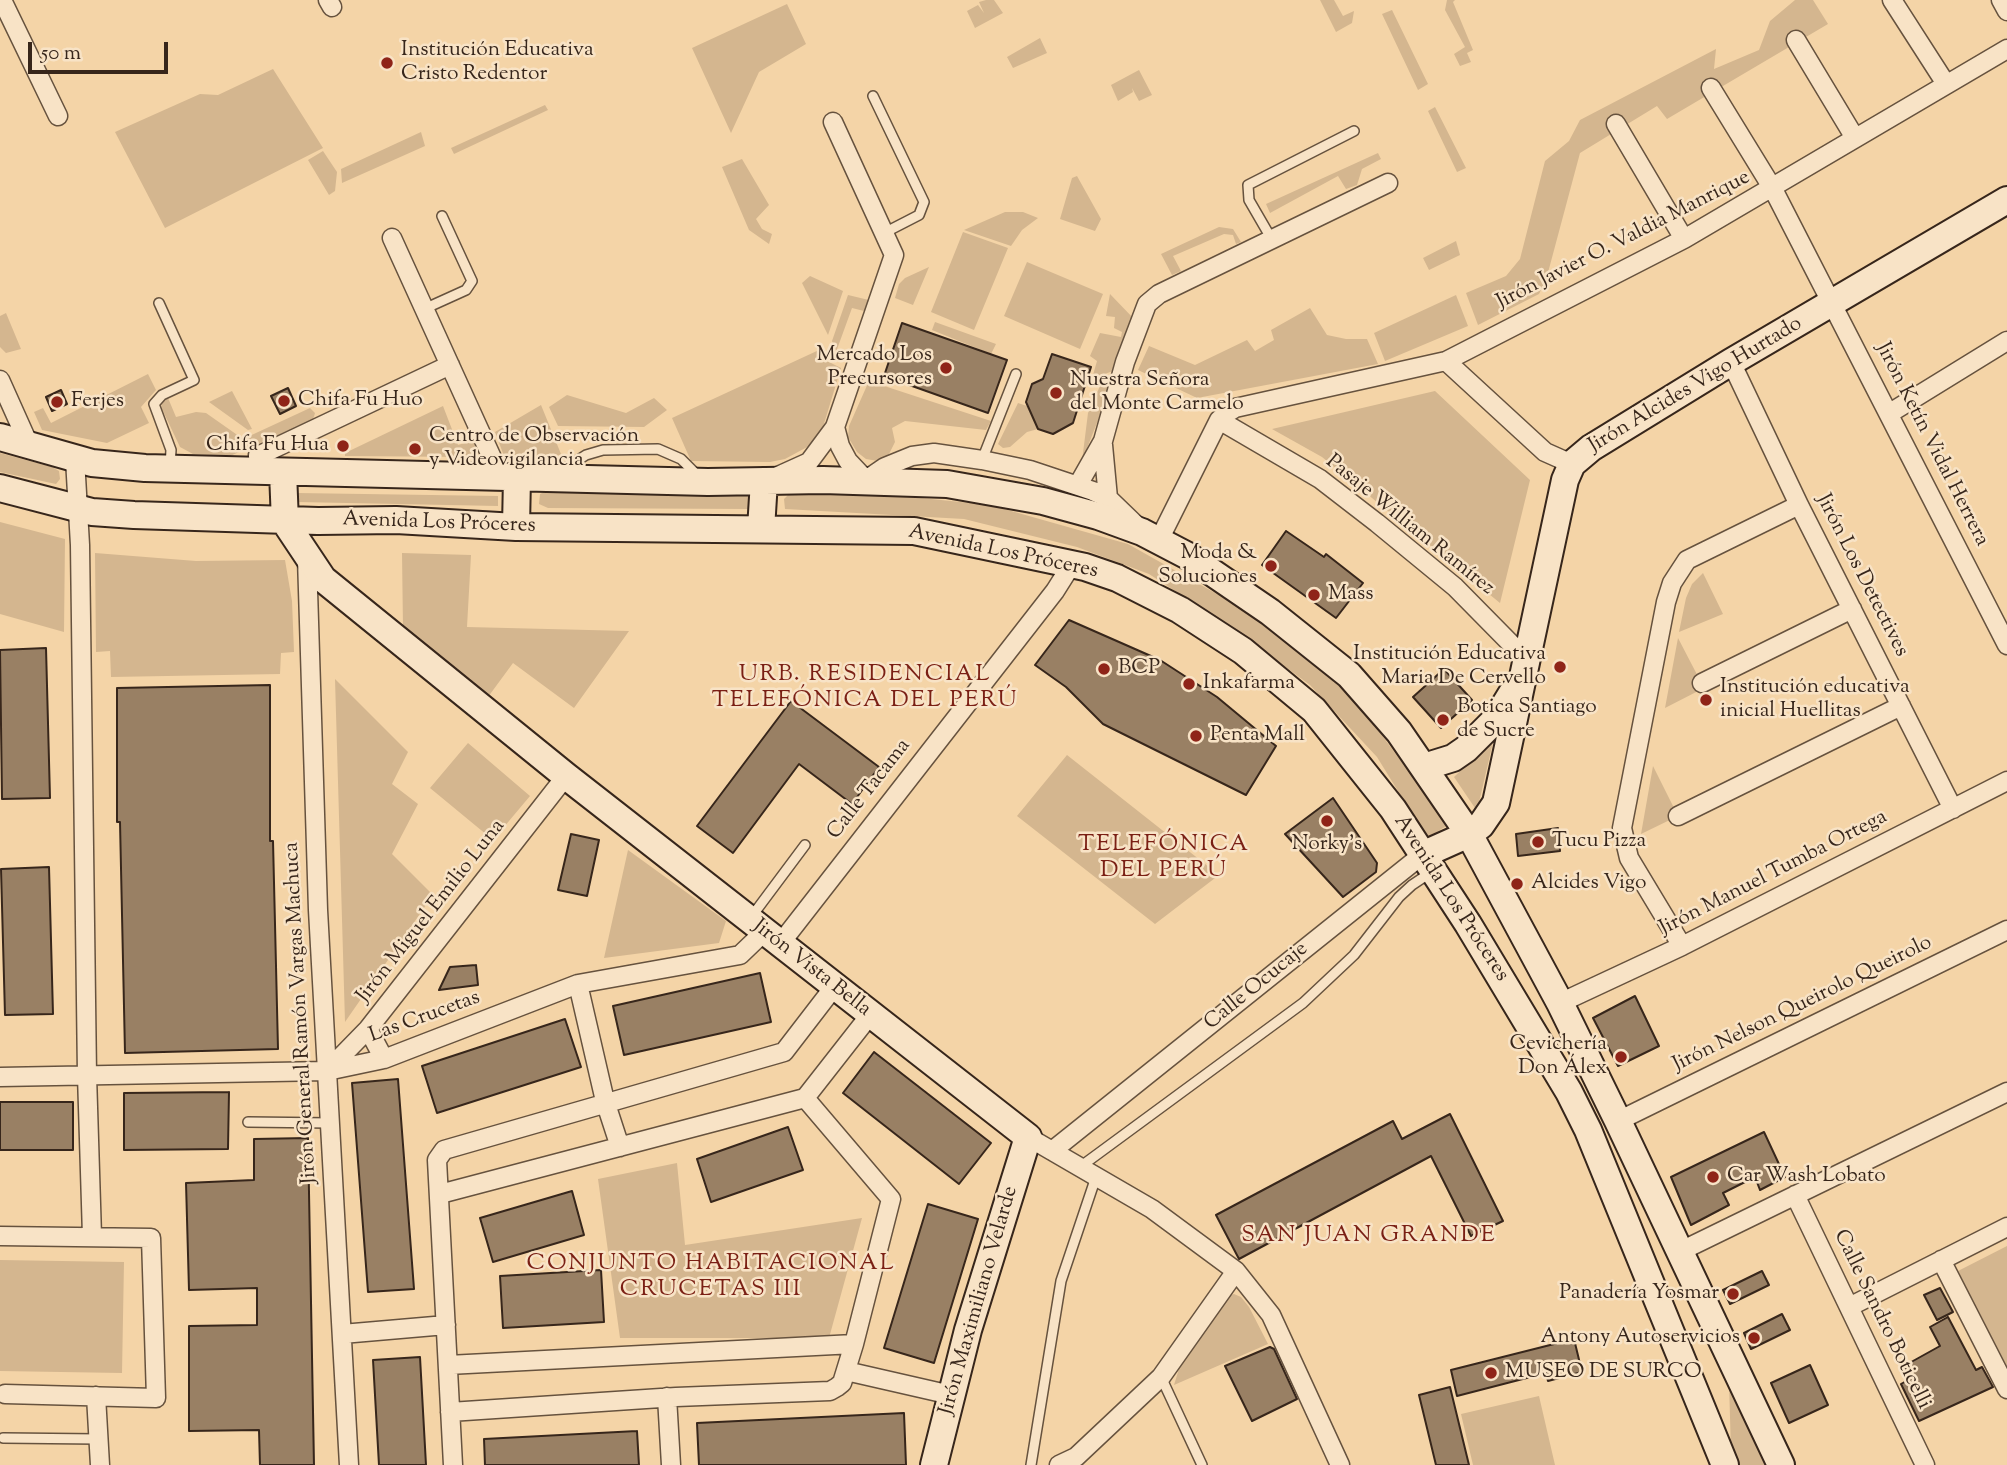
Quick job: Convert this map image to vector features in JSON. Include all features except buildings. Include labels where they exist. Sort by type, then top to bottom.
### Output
[{"type":"main road","name":"Jirón Alcides Vigo Hurtado","points":[[1469,834],[1481,825],[1496,803],[1523,665],[1565,480],[1572,464],[1591,448],[1731,362],[2007,201]]},
{"type":"main road","name":"Avenida Los Próceres","points":[[0,437],[75,459],[106,465],[170,469],[501,471],[552,478],[703,482],[913,481],[987,489],[1043,501],[1151,536],[1270,611],[1349,675],[1399,732],[1424,767],[1469,834],[1560,1003],[1619,1121],[1781,1465]]},
{"type":"main road","name":"Jirón Vista Bella","points":[[272,471],[284,520],[323,579],[566,776],[1028,1137]]},
{"type":"main road","points":[[501,471],[516,527]]},
{"type":"main road","points":[[761,529],[764,481]]},
{"type":"main road","name":"Avenida Los Próceres","points":[[0,488],[78,509],[134,515],[284,520],[396,520],[516,527],[914,531],[1072,564],[1117,578],[1192,617],[1271,672],[1314,710],[1359,765],[1468,925],[1578,1111],[1726,1465]]},
{"type":"main road","name":"Jirón Alcides Vigo Hurtado","points":[[1424,767],[1452,758],[1466,749],[1496,719],[1523,665]]},
{"type":"main road","name":"Calle Ocucaje","points":[[1427,863],[1469,834]]},
{"type":"main road","name":"Jirón Maximiliano Velarde","points":[[934,1465],[968,1330],[1028,1137]]},
{"type":"street","points":[[1892,0],[1946,84]]},
{"type":"street","points":[[2001,0],[2007,11]]},
{"type":"street","points":[[4,10],[58,116]]},
{"type":"street","points":[[1796,40],[1855,138]]},
{"type":"street","name":"Jirón Javier O. Valdia Manrique","points":[[1219,420],[1235,408],[1446,361],[1684,239],[2007,49]]},
{"type":"street","name":"Jirón Ketín Vidal Herrera","points":[[1711,88],[1773,189],[1831,305],[2002,620],[2007,645]]},
{"type":"street","points":[[764,481],[809,461],[835,427],[894,255],[833,122]]},
{"type":"street","points":[[1616,124],[1684,239]]},
{"type":"street","points":[[1078,485],[1103,441],[1125,362],[1147,304],[1159,294],[1388,183]]},
{"type":"street","points":[[392,238],[501,471]]},
{"type":"street","points":[[1889,413],[2007,341]]},
{"type":"street","points":[[1446,361],[1545,452],[1572,464]]},
{"type":"street","name":"Jirón Los Detectives","points":[[1731,362],[1953,808]]},
{"type":"street","points":[[272,471],[258,456],[450,365]]},
{"type":"street","points":[[0,380],[30,447]]},
{"type":"street","points":[[1151,536],[1219,420]]},
{"type":"street","name":"Pasaje William Ramírez","points":[[1219,420],[1329,486],[1455,587],[1523,665]]},
{"type":"street","points":[[835,427],[840,446],[848,461],[866,480]]},
{"type":"street","points":[[1103,441],[1108,498]]},
{"type":"street","name":"Avenida Los Próceres","points":[[866,480],[885,467],[912,456],[934,453],[982,460],[1078,485],[1108,498],[1151,536]]},
{"type":"street","points":[[75,459],[92,1236]]},
{"type":"street","points":[[1682,946],[1629,858],[1622,828],[1665,602],[1679,570],[1688,560],[1800,505]]},
{"type":"street","name":"Jirón General Ramón Vargas Machuca","points":[[307,558],[327,1071],[349,1465]]},
{"type":"street","name":"Calle Tacama","points":[[764,932],[1055,591],[1072,564]]},
{"type":"street","points":[[1702,682],[1852,609]]},
{"type":"street","points":[[1678,816],[1901,706]]},
{"type":"street","name":"Jirón Miguel Emilio Luna","points":[[327,1071],[369,1028],[566,776]]},
{"type":"street","name":"Jirón Manuel Tumba Ortega","points":[[1560,1003],[1682,946],[2007,781]]},
{"type":"street","name":"Calle Ocucaje","points":[[1052,1151],[1427,863]]},
{"type":"street","name":"Jirón Nelson Queirolo Queirolo","points":[[1619,1121],[2007,930]]},
{"type":"street","name":"Las Crucetas","points":[[0,1077],[327,1071],[384,1059],[578,984],[740,955],[764,932]]},
{"type":"street","points":[[578,984],[605,1101],[620,1147]]},
{"type":"street","points":[[453,1465],[437,1160],[444,1150],[605,1101],[783,1052],[834,987]]},
{"type":"street","points":[[440,1194],[805,1098],[870,1015]]},
{"type":"street","points":[[369,1028],[384,1059]]},
{"type":"street","points":[[1681,1251],[2007,1092]]},
{"type":"street","points":[[450,1412],[667,1397],[830,1391],[842,1383],[891,1199],[805,1098]]},
{"type":"street","name":"Jirón Vista Bella","points":[[1028,1137],[1152,1209],[1236,1271],[1271,1315],[1340,1465]]},
{"type":"street","name":"Calle Sandro Boticelli","points":[[1795,1195],[1926,1465]]},
{"type":"street","points":[[1849,1307],[2007,1227]]},
{"type":"street","points":[[0,1236],[151,1238],[156,1398],[5,1394]]},
{"type":"street","points":[[1941,1260],[2007,1389]]},
{"type":"street","points":[[1059,1465],[1078,1461],[1161,1377],[1236,1271]]},
{"type":"street","points":[[342,1334],[446,1325]]},
{"type":"street","points":[[448,1365],[854,1344]]},
{"type":"street","points":[[846,1371],[951,1395]]},
{"type":"street","points":[[96,1396],[100,1465]]},
{"type":"street","points":[[667,1397],[671,1465]]},
{"type":"lane","points":[[873,96],[924,202],[919,215],[884,233]]},
{"type":"lane","points":[[1271,238],[1249,200],[1248,185],[1354,131]]},
{"type":"lane","points":[[425,309],[466,290],[472,281],[442,216]]},
{"type":"lane","points":[[159,303],[194,380],[162,395],[154,404],[172,450],[170,469]]},
{"type":"lane","points":[[982,460],[1016,374]]},
{"type":"lane","points":[[764,932],[805,845]]},
{"type":"lane","points":[[1080,1167],[1303,1003],[1354,955],[1427,863]]},
{"type":"lane","points":[[248,1122],[330,1123]]},
{"type":"lane","points":[[1031,1465],[1061,1281],[1096,1177]]},
{"type":"lane","points":[[1161,1377],[1202,1465]]},
{"type":"lane","points":[[3,1438],[98,1439]]},
{"type":"shaded area","points":[[994,0],[1003,13],[975,28],[967,11],[978,5],[984,13],[979,2]]},
{"type":"shaded area","points":[[1320,0],[1334,0],[1343,16],[1354,11],[1352,23],[1336,32]]},
{"type":"shaded area","points":[[1447,0],[1455,0],[1453,2],[1473,50],[1467,53],[1471,62],[1460,66],[1454,54],[1465,47],[1445,10]]},
{"type":"shaded area","points":[[1795,0],[1813,0],[1828,24],[1667,119],[1657,106],[1580,153],[1546,280],[1539,294],[1478,325],[1466,293],[1506,276],[1520,259],[1545,161],[1569,141],[1580,120],[1716,49],[1714,69],[1759,50],[1770,21]]},
{"type":"shaded area","points":[[787,4],[806,44],[759,72],[731,133],[692,48]]},
{"type":"shaded area","points":[[1392,10],[1428,84],[1418,90],[1382,14]]},
{"type":"shaded area","points":[[1040,38],[1047,53],[1013,68],[1007,57]]},
{"type":"shaded area","points":[[273,69],[323,148],[165,228],[115,132],[200,94],[218,95]]},
{"type":"shaded area","points":[[1139,70],[1152,95],[1139,101],[1132,88],[1133,92],[1118,101],[1111,85]]},
{"type":"shaded area","points":[[545,105],[548,110],[454,154],[451,148]]},
{"type":"shaded area","points":[[1435,107],[1466,168],[1457,172],[1428,111]]},
{"type":"shaded area","points":[[421,132],[425,146],[342,183],[341,169]]},
{"type":"shaded area","points":[[323,151],[337,172],[335,191],[329,195],[308,160]]},
{"type":"shaded area","points":[[1378,153],[1381,159],[1362,169],[1357,185],[1346,189],[1338,176],[1270,213],[1266,204]]},
{"type":"shaded area","points":[[742,159],[769,205],[756,219],[762,229],[772,234],[769,244],[749,230],[722,167]]},
{"type":"shaded area","points":[[1077,176],[1101,219],[1095,231],[1060,219],[1072,178]]},
{"type":"shaded area","points":[[1005,212],[1023,212],[1038,218],[1022,230],[1011,246],[964,230]]},
{"type":"shaded area","points":[[1219,227],[1233,229],[1241,242],[1236,244],[1233,235],[1224,234],[1173,256],[1181,271],[1172,275],[1161,254]]},
{"type":"shaded area","points":[[963,232],[1008,248],[974,330],[931,312]]},
{"type":"shaded area","points":[[1456,241],[1460,255],[1429,270],[1423,258]]},
{"type":"shaded area","points":[[1027,262],[1103,294],[1080,349],[1004,316]]},
{"type":"shaded area","points":[[929,267],[913,305],[895,298],[899,284],[905,278]]},
{"type":"shaded area","points":[[810,276],[843,291],[828,335],[802,283]]},
{"type":"shaded area","points":[[1110,294],[1135,320],[1118,369],[1097,377],[1093,375],[1097,361],[1090,356],[1100,333],[1121,337],[1122,332],[1114,328],[1115,317],[1106,316]]},
{"type":"shaded area","points":[[848,295],[873,301],[868,312],[852,308],[836,352],[832,341]]},
{"type":"shaded area","points":[[1456,295],[1468,326],[1385,361],[1374,333]]},
{"type":"shaded area","points":[[1310,308],[1327,335],[1367,339],[1378,364],[1197,398],[1138,370],[1149,346],[1195,365],[1247,340],[1255,351],[1274,340],[1271,330]]},
{"type":"shaded area","points":[[6,313],[21,349],[6,353],[0,347],[0,316]]},
{"type":"shaded area","points":[[935,322],[996,344],[991,354],[932,330]]},
{"type":"shaded area","points":[[819,350],[825,360],[841,368],[823,427],[809,446],[785,459],[770,462],[691,461],[672,418]]},
{"type":"shaded area","points":[[148,374],[156,390],[141,407],[149,423],[107,443],[42,430],[34,412],[43,408],[51,423]]},
{"type":"shaded area","points":[[1104,377],[1113,382],[1082,461],[1088,413]]},
{"type":"shaded area","points":[[869,381],[991,421],[986,430],[905,421],[892,428],[895,442],[889,454],[878,461],[866,459],[857,452],[848,437],[849,426]]},
{"type":"shaded area","points":[[232,391],[252,429],[248,430],[209,402]]},
{"type":"shaded area","points":[[1435,391],[1530,480],[1500,603],[1322,457],[1272,429]]},
{"type":"shaded area","points":[[567,395],[626,413],[654,398],[667,410],[644,427],[558,426],[549,407]]},
{"type":"shaded area","points":[[168,398],[176,417],[196,412],[206,413],[243,439],[310,408],[315,413],[313,420],[230,456],[193,454],[180,447],[162,409],[161,403]]},
{"type":"shaded area","points":[[1018,403],[1027,406],[1038,429],[1027,432],[1010,447],[1003,448],[998,444]]},
{"type":"shaded area","points":[[541,405],[561,454],[554,458],[504,456],[495,432]]},
{"type":"shaded area","points":[[443,406],[458,445],[475,440],[477,449],[471,457],[345,456],[345,453]]},
{"type":"shaded area","points":[[0,453],[52,467],[59,471],[60,479],[56,484],[0,472]]},
{"type":"shaded area","points":[[550,489],[746,492],[752,495],[752,504],[748,509],[548,508],[539,504],[540,494]]},
{"type":"shaded area","points":[[843,490],[990,505],[1128,544],[1256,616],[1356,700],[1448,825],[1427,838],[1377,757],[1310,685],[1235,630],[1149,574],[1077,547],[964,519],[785,509],[784,499],[789,494]]},
{"type":"shaded area","points":[[297,493],[498,496],[498,506],[297,502]]},
{"type":"shaded area","points":[[0,522],[65,539],[64,632],[0,614]]},
{"type":"shaded area","points":[[95,553],[196,561],[285,560],[292,601],[294,652],[281,653],[280,674],[111,677],[110,651],[96,652]]},
{"type":"shaded area","points":[[402,553],[471,555],[467,627],[629,631],[574,708],[513,663],[488,697],[403,628]]},
{"type":"shaded area","points":[[1703,573],[1723,614],[1679,632],[1686,598],[1692,584]]},
{"type":"shaded area","points":[[1678,638],[1704,688],[1665,708]]},
{"type":"shaded area","points":[[335,679],[408,752],[392,784],[418,804],[392,854],[433,895],[345,1022]]},
{"type":"shaded area","points":[[1494,738],[1477,811],[1454,777]]},
{"type":"shaded area","points":[[468,743],[530,796],[493,840],[430,788]]},
{"type":"shaded area","points":[[1067,755],[1219,875],[1155,924],[1017,816]]},
{"type":"shaded area","points":[[1653,766],[1678,816],[1641,834]]},
{"type":"shaded area","points":[[628,850],[726,921],[719,943],[604,958]]},
{"type":"shaded area","points":[[677,1163],[685,1245],[862,1218],[829,1338],[620,1338],[598,1179]]},
{"type":"shaded area","points":[[2007,1246],[2007,1367],[1958,1271]]},
{"type":"shaded area","points":[[0,1260],[124,1262],[122,1373],[0,1371]]},
{"type":"shaded area","points":[[1234,1294],[1241,1297],[1249,1307],[1268,1344],[1174,1385],[1182,1359],[1224,1297]]},
{"type":"shaded area","points":[[1729,1383],[1769,1465],[1738,1465],[1731,1451]]},
{"type":"shaded area","points":[[1539,1396],[1555,1465],[1473,1465],[1461,1414]]},
{"type":"place","name":"Institución Educativa Cristo Redentor","points":[[387,63]]},
{"type":"place","name":"Mercado Los Precursores","points":[[946,368]]},
{"type":"place","name":"Nuestra Señora del Monte Carmelo","points":[[1056,393]]},
{"type":"place","name":"Chifa Fu Huo","points":[[284,401]]},
{"type":"place","name":"Ferjes","points":[[57,402]]},
{"type":"place","name":"Chifa Fu Hua","points":[[343,446]]},
{"type":"place","name":"Centro de Observación y Videovigilancia","points":[[415,449]]},
{"type":"place","name":"Moda & Soluciones","points":[[1271,566]]},
{"type":"place","name":"Mass","points":[[1314,595]]},
{"type":"place","name":"Institución Educativa Maria De Cervello","points":[[1560,667]]},
{"type":"place","name":"BCP","points":[[1104,669]]},
{"type":"place","name":"Inkafarma","points":[[1189,684]]},
{"type":"place","name":"Institución educativa inicial Huellitas","points":[[1706,700]]},
{"type":"place","name":"Botica Santiago de Sucre","points":[[1443,720]]},
{"type":"place","name":"Penta Mall","points":[[1196,736]]},
{"type":"place","name":"Norky's","points":[[1327,821]]},
{"type":"place","name":"Tucu Pizza","points":[[1538,842]]},
{"type":"place","name":"Alcides Vigo","points":[[1517,884]]},
{"type":"place","name":"Cevichería Don Álex","points":[[1621,1057]]},
{"type":"place","name":"Car Wash Lobato","points":[[1713,1177]]},
{"type":"place","name":"Panadería Yosmar","points":[[1733,1294]]},
{"type":"place","name":"Antony Autoservicios","points":[[1754,1338]]},
{"type":"place","name":"MUSEO DE SURCO","points":[[1491,1373]]},
{"type":"district","name":"URB. RESIDENCIAL TELEFÓNICA DEL PERÚ","points":[[865,689]]},
{"type":"district","name":"TELEFÓNICA DEL PERÚ","points":[[1164,859]]},
{"type":"district","name":"SAN JUAN GRANDE","points":[[1369,1237]]},
{"type":"district","name":"CONJUNTO HABITACIONAL CRUCETAS III","points":[[711,1278]]}]
